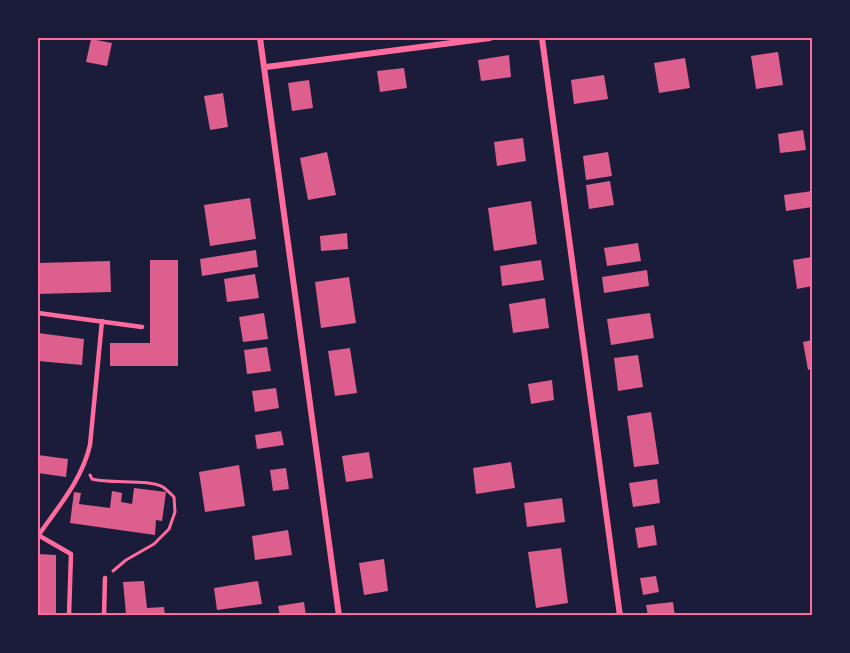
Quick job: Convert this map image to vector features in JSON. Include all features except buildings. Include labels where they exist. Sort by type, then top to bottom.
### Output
[{"type":"street","points":[[261,38],[339,615]]},
{"type":"street","points":[[266,67],[490,38]]},
{"type":"street","points":[[542,38],[620,615]]},
{"type":"lane","points":[[38,313],[142,327]]},
{"type":"lane","points":[[69,615],[71,555],[38,535],[78,478],[86,461],[90,445],[102,321]]},
{"type":"lane","points":[[105,578],[105,615]]},
{"type":"path","points":[[86,461],[92,479],[162,486],[174,497],[175,512],[170,529],[154,544],[126,560],[105,578]]}]
